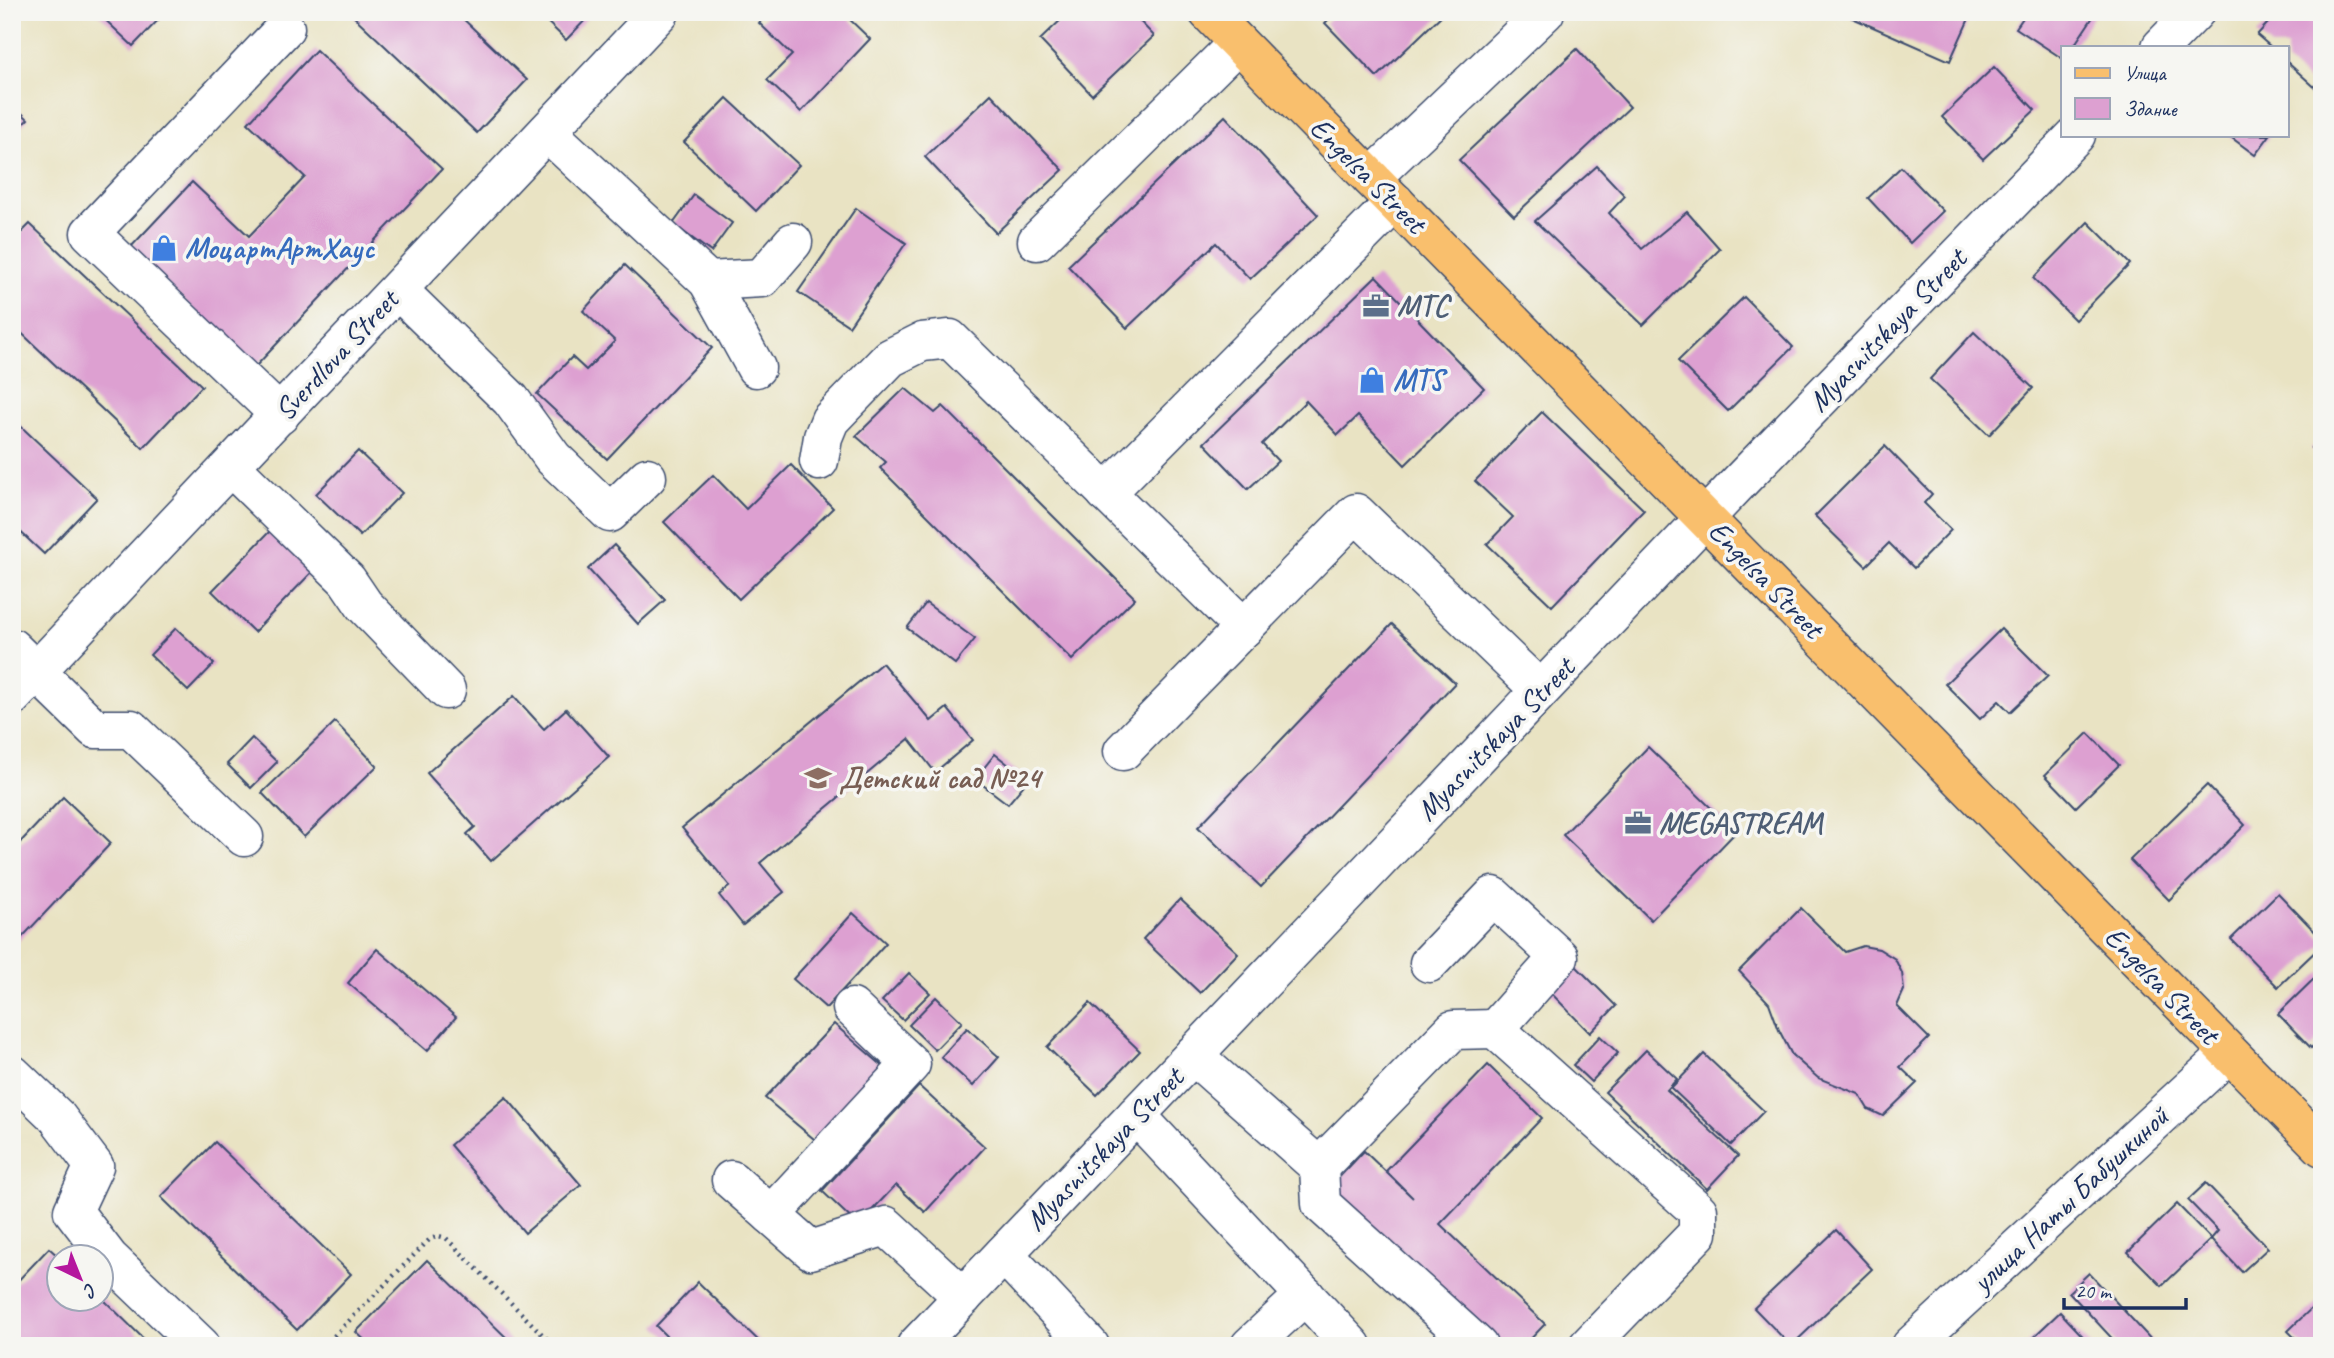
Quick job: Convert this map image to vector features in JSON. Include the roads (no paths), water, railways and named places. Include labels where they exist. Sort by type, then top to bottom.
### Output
[{"type":"main road","name":"Engelsa Street","points":[[1208,12],[2322,1147]]},
{"type":"street","name":"Sverdlova Street","points":[[20,672],[231,467],[660,12]]},
{"type":"street","points":[[1106,493],[1545,12]]},
{"type":"street","points":[[2162,46],[2195,12]]},
{"type":"street","points":[[280,415],[90,233],[285,28]]},
{"type":"street","points":[[1037,241],[1238,43]]},
{"type":"street","points":[[547,132],[708,281],[756,368]]},
{"type":"street","name":"Myasnitskaya Street","points":[[916,1346],[1540,690],[2075,136]]},
{"type":"street","points":[[708,281],[762,278],[793,243]]},
{"type":"street","points":[[398,290],[511,400],[553,458],[610,513],[647,477]]},
{"type":"street","points":[[819,461],[823,437],[830,420],[890,358],[922,342],[950,339],[1244,628]]},
{"type":"street","points":[[231,467],[347,580],[364,605],[446,690]]},
{"type":"street","points":[[1123,751],[1356,513],[1540,690]]},
{"type":"street","points":[[20,672],[95,729],[131,729],[244,837]]},
{"type":"street","points":[[1429,963],[1493,896],[1559,957],[1495,1029]]},
{"type":"street","points":[[771,1215],[911,1064],[852,1008]]},
{"type":"street","points":[[1319,1167],[1453,1030],[1495,1029],[1698,1211],[1698,1233],[1588,1346]]},
{"type":"street","name":"улица Наты Бабушкиной","points":[[1936,1338],[2229,1053]]},
{"type":"street","points":[[1193,1055],[1319,1167],[1321,1204],[1478,1346]]},
{"type":"street","points":[[12,1074],[57,1116],[94,1166],[73,1211],[108,1258],[201,1346]]},
{"type":"street","points":[[1136,1115],[1352,1346]]},
{"type":"street","points":[[731,1180],[811,1250],[886,1226],[963,1297]]},
{"type":"street","points":[[1004,1254],[1090,1346]]},
{"type":"street","points":[[1250,1346],[1305,1295]]},
{"type":"place","name":"МоцартАртХаус","points":[[164,248]]},
{"type":"place","name":"МТС","points":[[1376,306]]},
{"type":"place","name":"MTS","points":[[1372,380]]},
{"type":"place","name":"Детский сад №24","points":[[818,778]]},
{"type":"place","name":"MEGASTREAM","points":[[1638,823]]}]
